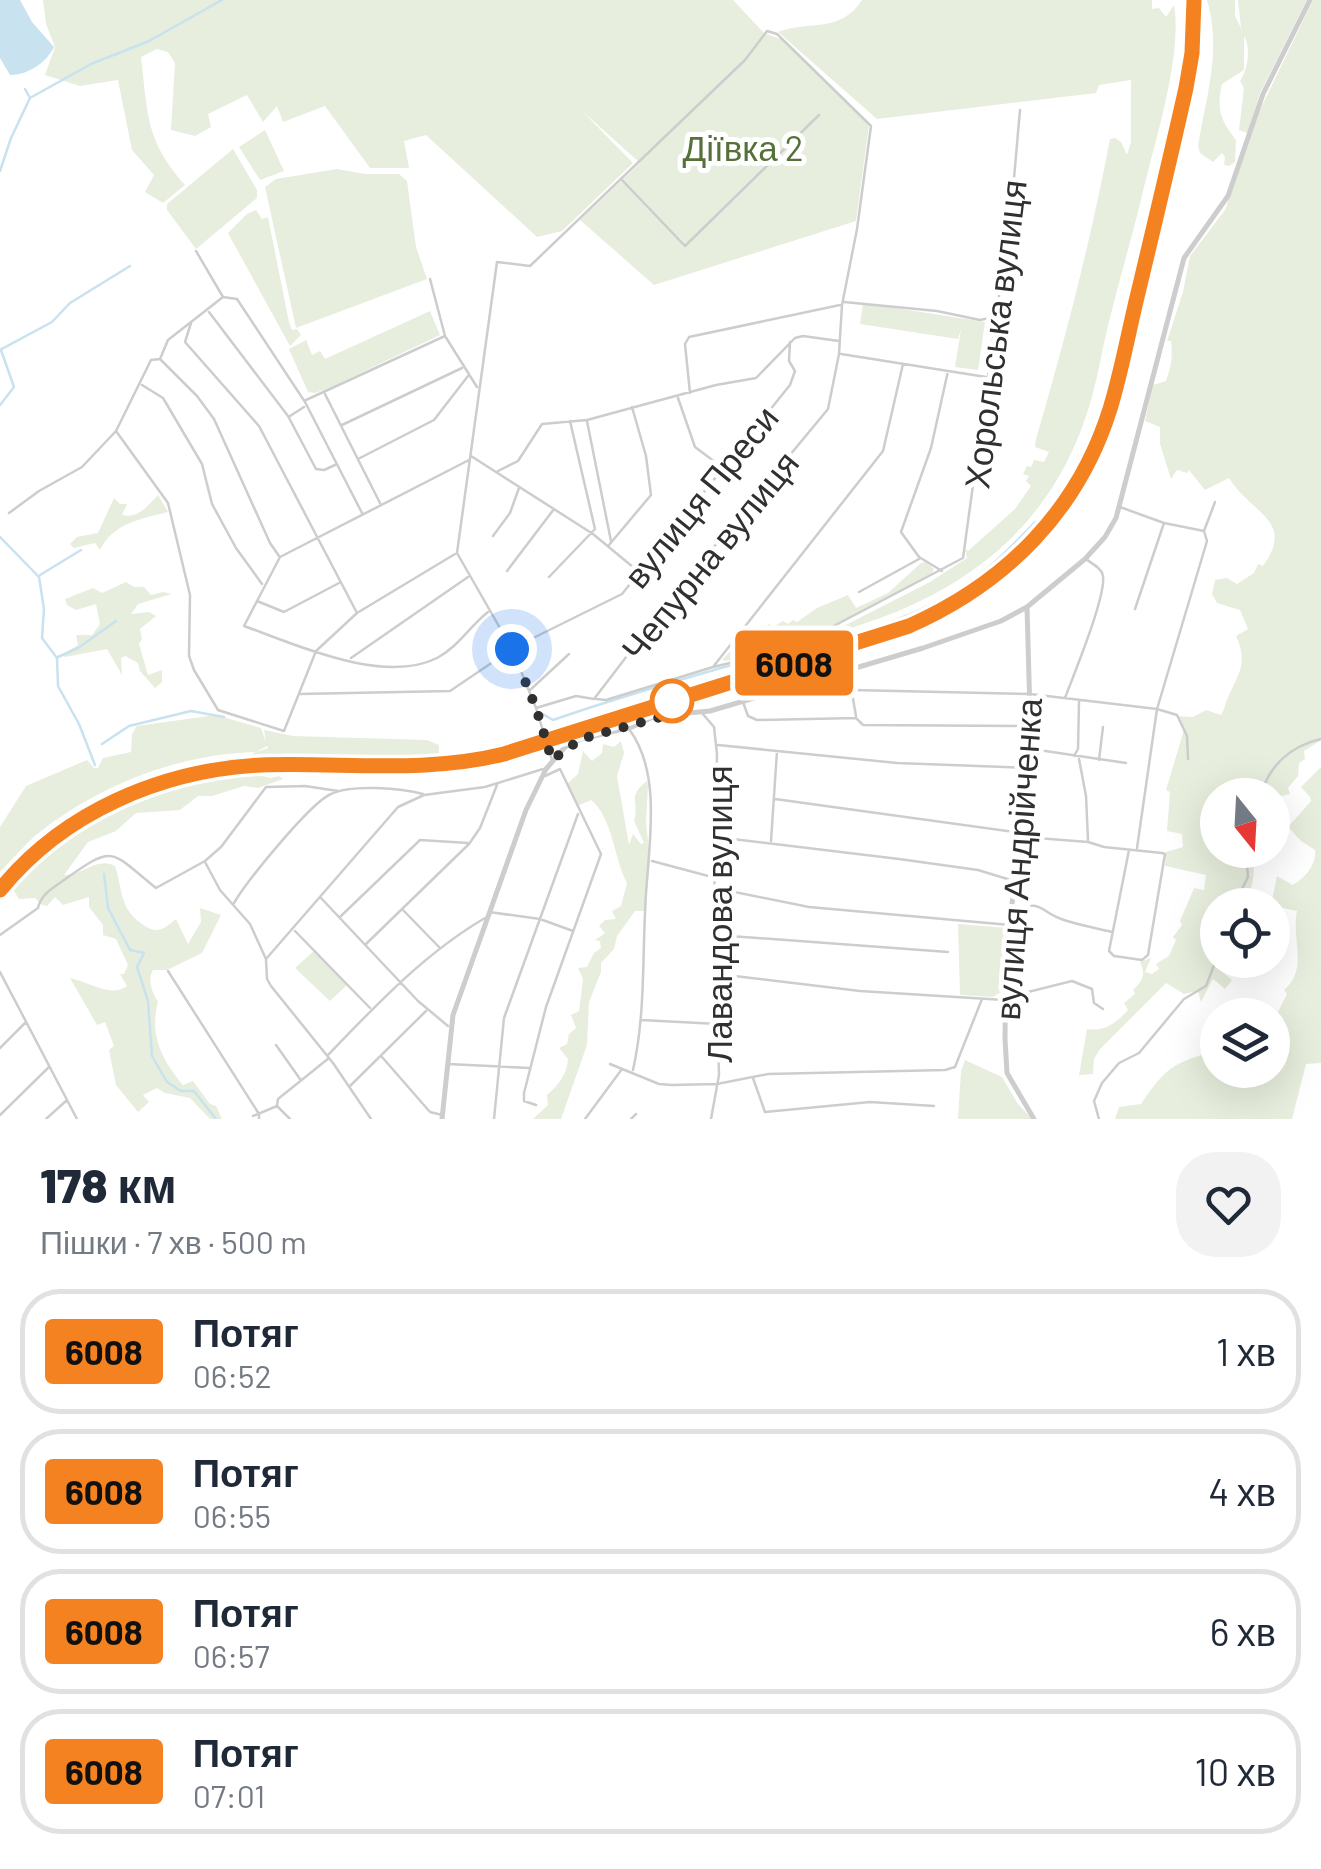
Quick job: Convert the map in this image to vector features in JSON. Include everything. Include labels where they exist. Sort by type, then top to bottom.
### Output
[{"type":"street","points":[[381,1056],[430,1112],[442,1117],[450,1027],[486,915],[540,780],[552,760],[570,744],[662,715],[702,714],[1001,621],[1027,607],[1085,558],[1111,528],[1119,507],[1184,258],[1228,196],[1263,94],[1310,0]]},
{"type":"street","name":"Чепурна вулиця","points":[[594,699],[669,601],[828,409],[871,126],[777,34],[767,31],[745,60],[621,179]]},
{"type":"street","name":"Хорольська вулиця","points":[[942,571],[963,558],[1012,202],[1020,110]]},
{"type":"street","points":[[552,760],[512,649],[457,553],[497,262],[530,266],[621,179],[685,246],[819,115]]},
{"type":"street","points":[[196,251],[223,296],[237,299],[300,392],[362,513]]},
{"type":"street","points":[[430,279],[444,336],[478,388]]},
{"type":"street","points":[[160,360],[168,340],[223,296]]},
{"type":"street","points":[[689,393],[685,344],[689,337],[842,304],[937,311],[980,320],[994,317]]},
{"type":"street","points":[[208,311],[288,416],[316,469],[337,464]]},
{"type":"street","points":[[192,324],[185,342],[259,426],[357,614]]},
{"type":"street","points":[[300,392],[324,392],[444,336]]},
{"type":"street","points":[[498,471],[518,461],[542,424],[586,420],[760,376],[790,342],[803,336],[840,342]]},
{"type":"street","name":"вулиця Преси","points":[[299,694],[450,691],[512,649],[615,598],[794,379],[795,368],[789,361],[790,342]]},
{"type":"street","points":[[839,354],[987,378]]},
{"type":"street","points":[[9,513],[38,490],[82,466],[116,431],[151,360],[160,360],[214,419],[280,557]]},
{"type":"street","points":[[713,667],[883,451],[903,364]]},
{"type":"street","points":[[342,425],[462,368]]},
{"type":"street","points":[[942,571],[920,557],[901,532],[931,448],[948,371]]},
{"type":"street","points":[[358,458],[434,420],[468,376]]},
{"type":"street","points":[[141,384],[163,398],[202,464],[212,504],[236,548],[263,585]]},
{"type":"street","points":[[324,392],[380,503]]},
{"type":"street","points":[[288,416],[314,395]]},
{"type":"street","points":[[677,398],[695,447],[722,468]]},
{"type":"street","points":[[610,544],[652,495],[632,407]]},
{"type":"street","points":[[586,420],[610,544]]},
{"type":"street","points":[[549,577],[592,534],[594,522],[570,421]]},
{"type":"street","points":[[116,431],[168,503],[190,595],[190,664],[218,710],[284,732],[316,651],[357,614],[457,553]]},
{"type":"street","points":[[469,458],[498,471],[610,544],[640,572]]},
{"type":"street","points":[[469,458],[280,557],[244,626],[380,668],[428,662],[449,651],[490,611]]},
{"type":"street","points":[[493,536],[510,513],[520,486]]},
{"type":"street","points":[[1136,850],[1158,709],[1215,502]]},
{"type":"street","points":[[1119,507],[1164,523],[1204,531]]},
{"type":"street","points":[[508,570],[554,510]]},
{"type":"street","points":[[1135,610],[1164,523]]},
{"type":"street","points":[[860,592],[920,557]]},
{"type":"street","name":"вулиця Андрійченка","points":[[1065,698],[1103,576],[1085,558]]},
{"type":"street","points":[[536,708],[576,696],[606,700],[713,667],[790,650],[942,571]]},
{"type":"street","points":[[349,660],[469,576]]},
{"type":"street","points":[[255,600],[284,612],[341,582]]},
{"type":"street","name":"вулиця Андрійченка","points":[[1027,607],[1030,768],[1014,880],[1005,998],[1007,1073],[1034,1119]]},
{"type":"street","points":[[529,691],[569,654]]},
{"type":"street","points":[[848,668],[856,718],[862,725],[1031,726]]},
{"type":"street","points":[[852,690],[1030,694],[1158,709],[1177,715],[1187,736],[1188,759]]},
{"type":"street","points":[[1079,700],[1076,757],[1086,796],[1088,842]]},
{"type":"street","points":[[743,701],[748,716],[756,720],[856,718]]},
{"type":"street","name":"Лавандова вулиця","points":[[702,714],[712,722],[717,745],[714,935],[719,1024],[717,1084],[711,1119]]},
{"type":"street","points":[[1099,761],[1103,727]]},
{"type":"street","points":[[628,728],[636,739],[648,778],[651,861],[633,1071]]},
{"type":"street","points":[[1269,778],[1275,764],[1300,746],[1321,739]]},
{"type":"street","points":[[717,745],[896,763],[1030,768]]},
{"type":"street","points":[[1031,749],[1126,764]]},
{"type":"street","points":[[771,842],[777,751]]},
{"type":"street","points":[[536,1105],[524,1101],[529,1068],[546,1007],[601,854],[560,768],[540,780]]},
{"type":"street","points":[[0,935],[38,908],[40,899],[92,858],[116,857],[156,888],[205,861],[235,832],[266,787],[424,794],[497,785],[546,769]]},
{"type":"street","points":[[366,944],[469,844],[480,828],[497,785]]},
{"type":"street","points":[[234,903],[304,818],[323,798],[338,791]]},
{"type":"street","points":[[266,960],[392,812],[424,794]]},
{"type":"street","points":[[775,799],[1165,854],[1146,959],[1111,955],[1129,850]]},
{"type":"street","points":[[494,1119],[504,1018],[579,812]]},
{"type":"street","points":[[715,837],[978,870],[1014,880]]},
{"type":"street","points":[[340,917],[420,840],[469,844]]},
{"type":"street","points":[[205,861],[220,890],[250,924],[266,960],[270,986],[328,1057],[371,1119]]},
{"type":"street","points":[[651,861],[714,878]]},
{"type":"street","points":[[714,888],[809,907],[1010,924]]},
{"type":"street","points":[[321,898],[427,1010],[450,1027]]},
{"type":"street","points":[[1011,911],[1034,904],[1059,919],[1113,932]]},
{"type":"street","points":[[402,908],[440,948]]},
{"type":"street","points":[[253,1116],[276,1106],[278,1098],[328,1057],[370,1008],[440,948],[486,915],[540,919],[574,931]]},
{"type":"street","points":[[473,926],[480,934]]},
{"type":"street","points":[[294,930],[370,1008]]},
{"type":"street","points":[[714,935],[948,952]]},
{"type":"street","points":[[168,971],[259,1116]]},
{"type":"street","points":[[0,972],[78,1119]]},
{"type":"street","points":[[717,974],[860,991],[982,999],[1005,998],[1072,981],[1092,989],[1094,1003],[1104,1009]]},
{"type":"street","points":[[1099,1119],[1094,1101],[1102,1083],[1119,1063],[1148,1044],[1184,999],[1202,991],[1208,978]]},
{"type":"street","points":[[610,1064],[658,1084],[717,1084],[753,1076],[880,1069],[914,1072],[955,1067],[982,999]]},
{"type":"street","points":[[350,1086],[427,1010]]},
{"type":"street","points":[[640,1020],[719,1024]]},
{"type":"street","points":[[0,1048],[27,1021]]},
{"type":"street","points":[[276,1045],[301,1081]]},
{"type":"street","points":[[446,1064],[529,1068]]},
{"type":"street","points":[[0,1115],[52,1065]]},
{"type":"street","points":[[585,1119],[622,1069]]},
{"type":"street","points":[[753,1076],[765,1112],[861,1102],[934,1106]]},
{"type":"street","points":[[46,1119],[69,1100]]},
{"type":"street","points":[[276,1106],[290,1119]]},
{"type":"street","points":[[631,1119],[636,1114]]},
{"type":"green space","name":"Діївка 2","points":[[43,0],[733,0],[764,33],[783,40],[869,125],[856,221],[654,285],[580,220],[640,163],[581,110],[633,163],[562,231],[537,237],[426,135],[404,141],[409,168],[370,168],[325,106],[283,122],[277,106],[263,122],[247,95],[208,114],[211,127],[195,136],[171,130],[175,63],[168,52],[157,49],[141,57],[147,111],[162,154],[185,185],[163,203],[145,192],[154,175],[132,150],[118,80],[80,86],[45,75],[55,47],[46,24]]},
{"type":"green space","points":[[862,0],[1152,0],[1152,9],[1159,8],[1166,17],[1174,5],[1176,26],[1171,76],[1159,129],[1089,407],[1071,453],[1049,493],[1021,528],[954,583],[915,604],[826,635],[930,582],[967,558],[965,549],[968,551],[1015,509],[1031,486],[1026,481],[1029,476],[1023,474],[1034,460],[1044,462],[1049,452],[1035,447],[1036,439],[1077,290],[1110,139],[1121,142],[1127,155],[1131,142],[1131,80],[1099,85],[1096,93],[877,119],[778,32],[834,22],[853,11]]},
{"type":"green space","points":[[1207,0],[1235,0],[1235,16],[1241,28],[1238,0],[1307,0],[1260,93],[1248,133],[1239,130],[1244,88],[1240,81],[1245,71],[1248,59],[1244,36],[1244,70],[1222,84],[1220,93],[1221,114],[1236,140],[1235,162],[1229,166],[1224,165],[1222,153],[1213,162],[1200,153],[1198,146],[1213,55]]},
{"type":"green space","points":[[1313,0],[1321,0],[1321,740],[1304,751],[1305,759],[1299,763],[1298,776],[1290,786],[1290,778],[1200,778],[1200,868],[1254,868],[1251,888],[1204,888],[1206,875],[1165,866],[1166,852],[1183,847],[1182,834],[1167,831],[1170,792],[1166,790],[1184,730],[1177,716],[1193,717],[1206,710],[1221,715],[1241,665],[1236,636],[1248,629],[1240,610],[1217,603],[1212,594],[1215,580],[1227,578],[1237,584],[1254,573],[1258,564],[1263,566],[1275,538],[1267,518],[1229,478],[1205,490],[1189,470],[1177,470],[1171,479],[1160,444],[1160,427],[1145,421],[1153,385],[1166,381],[1169,372],[1172,346],[1167,341],[1190,256],[1225,210],[1258,114]]},
{"type":"green space","points":[[265,130],[284,171],[260,180],[239,147]]},
{"type":"green space","points":[[233,149],[257,190],[257,198],[196,249],[167,210],[167,204]]},
{"type":"green space","points":[[337,169],[399,174],[407,181],[416,247],[427,279],[296,328],[265,187],[276,179]]},
{"type":"green space","points":[[256,210],[262,219],[268,217],[289,322],[292,330],[297,329],[301,335],[290,346],[228,233]]},
{"type":"green space","points":[[863,303],[985,322],[978,370],[955,367],[961,329],[958,339],[860,324]]},
{"type":"green space","points":[[430,311],[440,335],[329,388],[308,392],[289,349],[306,340],[312,355],[320,351],[325,359]]},
{"type":"green space","points":[[158,495],[168,512],[120,528],[100,550],[95,543],[74,548],[70,544],[77,537],[98,533],[114,498],[127,504],[122,515],[128,516],[143,510]]},
{"type":"green space","points":[[926,562],[934,569],[932,573],[828,629],[768,654],[722,660],[750,630],[754,634],[769,624],[773,627],[783,621],[797,622],[817,608],[848,595],[856,608],[888,593]]},
{"type":"green space","points":[[126,582],[144,587],[151,595],[172,594],[138,604],[131,614],[149,612],[156,616],[140,629],[139,644],[148,675],[162,670],[162,682],[155,688],[138,663],[125,656],[121,658],[122,675],[107,649],[62,655],[78,645],[76,635],[92,635],[100,624],[96,604],[76,610],[65,599],[93,588],[102,593]]},
{"type":"green space","points":[[216,715],[261,728],[266,742],[264,730],[293,736],[427,740],[439,745],[439,759],[252,758],[256,752],[199,758],[144,774],[93,797],[45,828],[0,872],[0,827],[26,786],[87,760],[98,768],[103,758],[131,752],[132,734],[137,726]]},
{"type":"green space","points":[[621,741],[624,753],[617,776],[629,845],[633,834],[644,843],[634,821],[635,800],[637,791],[647,781],[648,786],[646,823],[650,859],[645,911],[635,911],[617,936],[614,949],[601,963],[589,1002],[587,1045],[561,1119],[533,1119],[548,1105],[547,1095],[566,1070],[568,1059],[559,1048],[567,1044],[569,1034],[576,1028],[571,1015],[579,1011],[583,979],[578,968],[587,967],[601,948],[600,941],[595,940],[605,933],[599,926],[605,920],[616,919],[612,911],[621,906],[627,883],[604,817],[591,800],[577,806],[567,784],[578,774],[583,751],[592,761],[602,753],[603,744],[614,747]]},
{"type":"green space","points":[[1321,767],[1321,1063],[1306,1064],[1292,1119],[1115,1119],[1119,1107],[1141,1104],[1173,1068],[1200,1056],[1200,1088],[1290,1088],[1290,998],[1285,998],[1284,990],[1298,963],[1297,911],[1290,910],[1290,888],[1274,888],[1277,876],[1293,885],[1306,875],[1314,860],[1315,850],[1290,829],[1311,801],[1301,787]]},
{"type":"green space","points":[[255,774],[283,779],[258,788],[244,786],[198,796],[180,810],[136,813],[116,831],[88,842],[64,875],[102,863],[115,866],[125,905],[135,918],[155,930],[176,919],[188,944],[201,922],[200,908],[221,915],[202,953],[167,970],[153,970],[150,982],[158,1002],[156,1036],[163,1056],[183,1085],[193,1081],[210,1104],[216,1106],[222,1119],[210,1119],[190,1098],[157,1088],[143,1095],[149,1102],[138,1112],[116,1085],[109,1050],[114,1046],[105,1022],[97,1025],[70,978],[107,990],[127,986],[120,974],[128,965],[116,939],[103,935],[103,925],[89,907],[89,897],[63,905],[55,897],[47,906],[35,898],[19,899],[13,883],[74,833],[143,796],[193,781]]},
{"type":"green space","points":[[1194,888],[1200,889],[1200,978],[1232,980],[1225,989],[1213,979],[1200,998],[1198,991],[1184,994],[1166,983],[1100,1049],[1094,1059],[1093,1074],[1079,1075],[1087,1029],[1110,1026],[1128,1010],[1124,1003],[1135,994],[1133,990],[1142,977],[1140,962],[1151,958],[1145,972],[1152,974],[1159,969],[1156,964],[1169,956]]},
{"type":"green space","points":[[958,924],[1007,928],[1001,992],[993,997],[960,995]]},
{"type":"green space","points":[[315,950],[347,985],[330,1001],[295,968]]},
{"type":"green space","points":[[965,1060],[1002,1077],[1032,1119],[958,1119]]},
{"type":"water","points":[[0,0],[20,0],[32,22],[54,47],[41,63],[23,73],[10,75],[0,58]]},
{"type":"waterway","points":[[30,98],[91,64],[149,41],[222,0]]},
{"type":"waterway","points":[[0,171],[30,98],[25,89]]},
{"type":"waterway","points":[[0,350],[52,322],[70,303],[130,266]]},
{"type":"waterway","points":[[0,405],[14,387],[1,350]]},
{"type":"waterway","points":[[541,713],[553,720],[909,615],[967,584],[1035,522]]},
{"type":"waterway","points":[[0,537],[39,577],[44,609],[42,638],[57,658],[58,686],[95,765]]},
{"type":"waterway","points":[[40,575],[81,550]]},
{"type":"waterway","points":[[58,657],[116,621]]},
{"type":"waterway","points":[[102,744],[129,726],[191,711],[224,717]]},
{"type":"waterway","points":[[104,874],[108,908],[130,950],[144,953],[137,967],[148,1001],[152,1056],[167,1082],[181,1091],[194,1091],[216,1119]]},
{"type":"railway","points":[[0,890],[58,835],[92,813],[165,783],[244,767],[422,765],[504,754],[909,626],[944,609],[1007,566],[1034,540],[1079,480],[1110,408],[1186,87],[1194,0]]},
{"type":"train","name":"6008","points":[[0,890],[28,858],[80,820],[146,787],[219,769],[286,765],[414,767],[504,754],[909,626],[944,611],[1006,570],[1068,500],[1096,447],[1110,408],[1186,88],[1194,0]]},
{"type":"route","points":[[512,649],[552,760],[581,739],[668,715],[672,701]]}]
